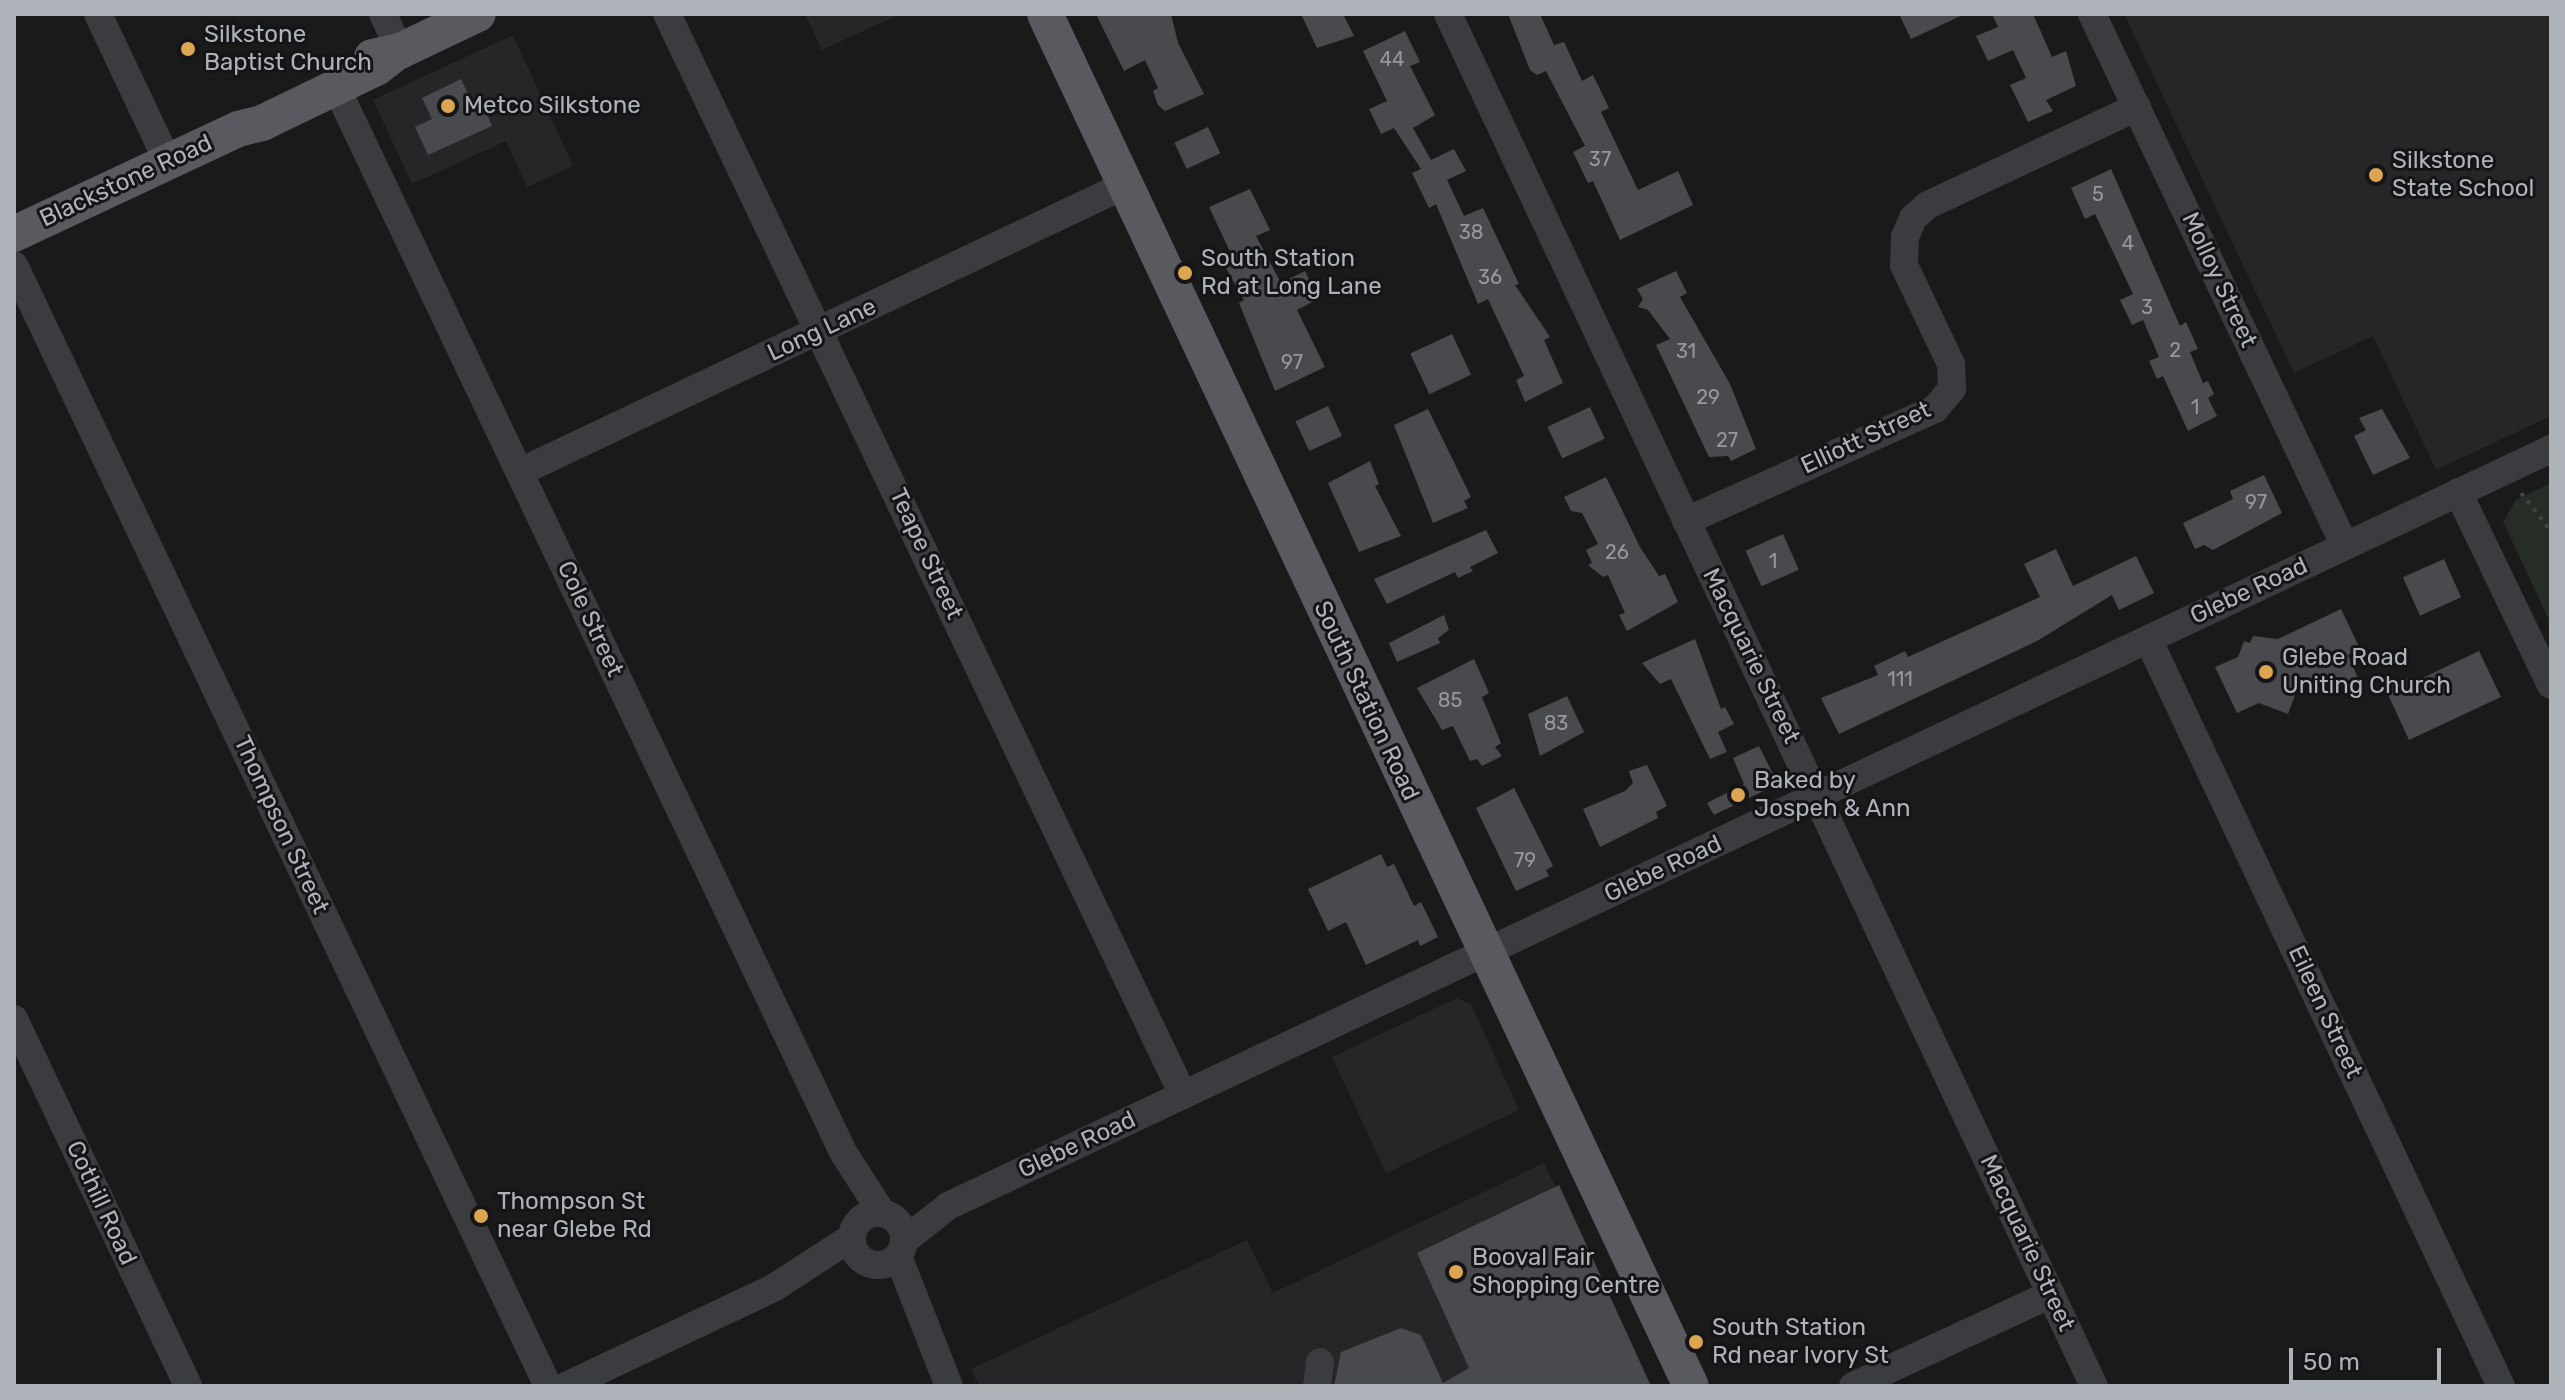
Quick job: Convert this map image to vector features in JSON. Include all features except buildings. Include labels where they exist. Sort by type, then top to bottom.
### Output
[{"type":"main road","name":"Blackstone Road","points":[[14,234],[238,129],[262,123],[478,14]]},
{"type":"main road","name":"South Station Road","points":[[1045,14],[1123,186],[1691,1386]]},
{"type":"main road","name":"Blackstone Road","points":[[238,129],[256,111],[370,58],[398,52]]},
{"type":"street","points":[[98,14],[168,162]]},
{"type":"street","points":[[383,14],[398,52]]},
{"type":"street","name":"Teape Street","points":[[667,14],[1183,1095]]},
{"type":"street","name":"Macquarie Street","points":[[1448,14],[2094,1386]]},
{"type":"street","name":"Molloy Street","points":[[2092,14],[2345,546]]},
{"type":"street","name":"Cole Street","points":[[336,87],[843,1152],[879,1239],[949,1386]]},
{"type":"street","name":"Elliott Street","points":[[1686,521],[1935,409],[1952,389],[1951,364],[1904,265],[1905,237],[1913,218],[1928,205],[2137,107]]},
{"type":"street","name":"Long Lane","points":[[520,472],[1123,186]]},
{"type":"street","name":"Thompson Street","points":[[14,265],[548,1386]]},
{"type":"street","name":"Glebe Road","points":[[566,1386],[608,1377],[775,1287],[2551,449]]},
{"type":"street","points":[[2458,492],[2551,685]]},
{"type":"street","name":"Eileen Street","points":[[2148,639],[2501,1386]]},
{"type":"street","name":"Cothill Road","points":[[14,1019],[188,1386]]},
{"type":"street","points":[[1853,1386],[2051,1294]]},
{"type":"path","points":[[2521,493],[2551,531]]},
{"type":"shaded area","points":[[805,14],[900,14],[822,50]]},
{"type":"shaded area","name":"Silkstone State School","points":[[2124,14],[2551,14],[2551,416],[2436,470],[2373,336],[2294,373]]},
{"type":"shaded area","points":[[513,35],[573,166],[527,187],[506,141],[412,184],[373,100]]},
{"type":"shaded area","points":[[2551,483],[2551,624],[2503,522],[2516,500]]},
{"type":"shaded area","points":[[1457,998],[1471,1004],[1519,1110],[1386,1173],[1332,1057]]},
{"type":"shaded area","name":"Booval Fair Shopping Centre","points":[[1544,1163],[1650,1386],[979,1386],[971,1369],[1247,1240],[1273,1293]]},
{"type":"place","name":"Silkstone Baptist Church","points":[[188,49]]},
{"type":"place","name":"Metco Silkstone","points":[[448,106]]},
{"type":"place","name":"Silkstone State School","points":[[2376,175]]},
{"type":"place","name":"South Station Rd at Long Lane","points":[[1185,273]]},
{"type":"place","name":"Glebe Road Uniting Church","points":[[2266,672]]},
{"type":"place","name":"Baked by Jospeh & Ann","points":[[1738,795]]},
{"type":"place","name":"Thompson St near Glebe Rd","points":[[481,1216]]},
{"type":"place","name":"Booval Fair Shopping Centre","points":[[1456,1272]]},
{"type":"place","name":"South Station Rd near Ivory St","points":[[1696,1342]]}]
